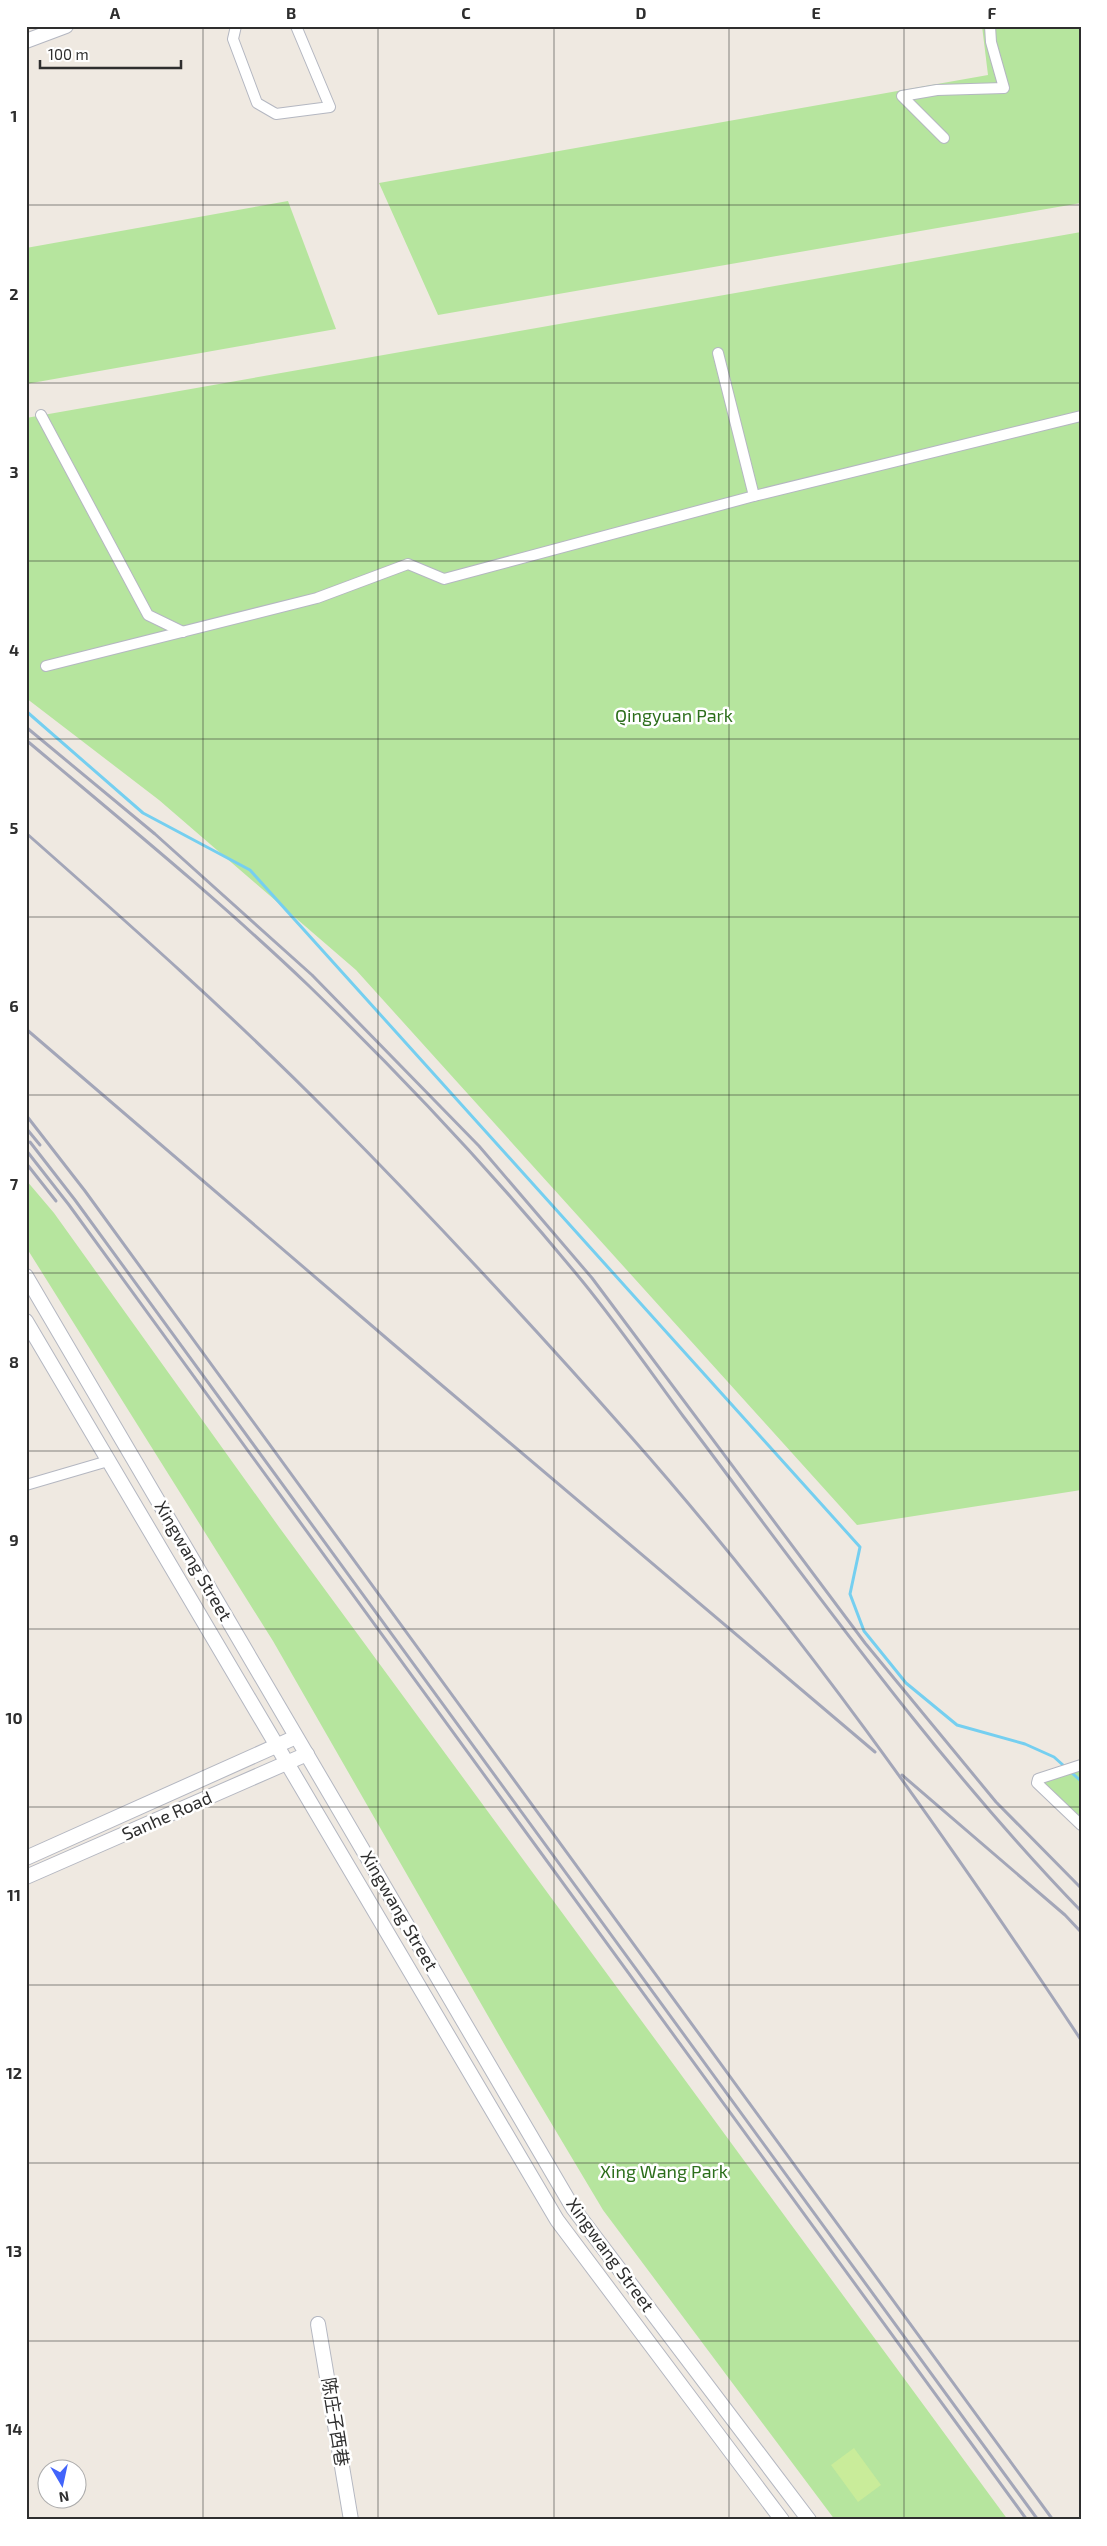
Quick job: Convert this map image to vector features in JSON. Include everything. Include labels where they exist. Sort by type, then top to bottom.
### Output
[{"type":"main road","points":[[26,42],[66,26]]},
{"type":"main road","name":"Xingwang Street","points":[[26,1276],[574,2208],[809,2520]]},
{"type":"main road","name":"Xingwang Street","points":[[26,1321],[557,2220],[782,2520]]},
{"type":"main road","name":"Sanhe Road","points":[[26,1858],[296,1737]]},
{"type":"main road","name":"Sanhe Road","points":[[26,1877],[306,1754]]},
{"type":"main road","name":"陈庄子西巷","points":[[318,2324],[351,2520]]},
{"type":"street","points":[[236,26],[233,39],[258,104],[276,114],[330,106],[296,26]]},
{"type":"street","points":[[944,138],[902,96],[937,90],[1004,88],[991,42],[990,26]]},
{"type":"street","points":[[718,354],[754,496]]},
{"type":"street","points":[[41,415],[148,615],[183,632]]},
{"type":"street","points":[[46,666],[344,590],[381,572],[408,564],[444,579],[754,496],[1081,416]]},
{"type":"street","points":[[26,1485],[108,1461]]},
{"type":"street","points":[[1078,1766],[1038,1779],[1037,1783],[1041,1790],[1081,1825]]},
{"type":"green space","points":[[982,26],[1081,26],[1081,203],[438,315],[379,183],[988,75]]},
{"type":"green space","points":[[288,201],[336,329],[26,384],[26,248]]},
{"type":"green space","name":"Qingyuan Park","points":[[1081,232],[1081,1490],[857,1525],[356,970],[159,800],[26,698],[26,418]]},
{"type":"green space","name":"Xing Wang Park","points":[[26,1180],[54,1213],[279,1527],[1008,2520],[835,2520],[603,2210],[507,2049],[273,1641],[26,1247]]},
{"type":"green space","points":[[1081,1768],[1081,1819],[1039,1781]]},
{"type":"green space","points":[[854,2448],[881,2485],[858,2502],[831,2465]]},
{"type":"waterway","points":[[26,711],[143,813],[250,870],[860,1547],[850,1594],[864,1631],[906,1683],[957,1725],[1025,1744],[1054,1757],[1081,1781]]},
{"type":"railway","points":[[26,727],[155,834],[312,975],[479,1146],[592,1278],[865,1643],[996,1802],[1081,1888]]},
{"type":"railway","points":[[26,740],[169,860],[274,953],[380,1056],[450,1129],[596,1298],[826,1607],[924,1732],[1027,1853],[1081,1911]]},
{"type":"railway","points":[[26,833],[218,1005],[329,1113],[483,1273],[632,1438],[752,1582],[867,1731],[976,1884],[1081,2040]]},
{"type":"railway","points":[[26,1029],[392,1343],[875,1752]]},
{"type":"railway","points":[[26,1115],[85,1191],[1053,2520]]},
{"type":"railway","points":[[26,1128],[40,1145]]},
{"type":"railway","points":[[30,1142],[75,1200],[1038,2520]]},
{"type":"railway","points":[[26,1150],[69,1205],[1027,2520]]},
{"type":"railway","points":[[26,1163],[56,1201]]},
{"type":"railway","points":[[902,1775],[1065,1915],[1081,1932]]}]
